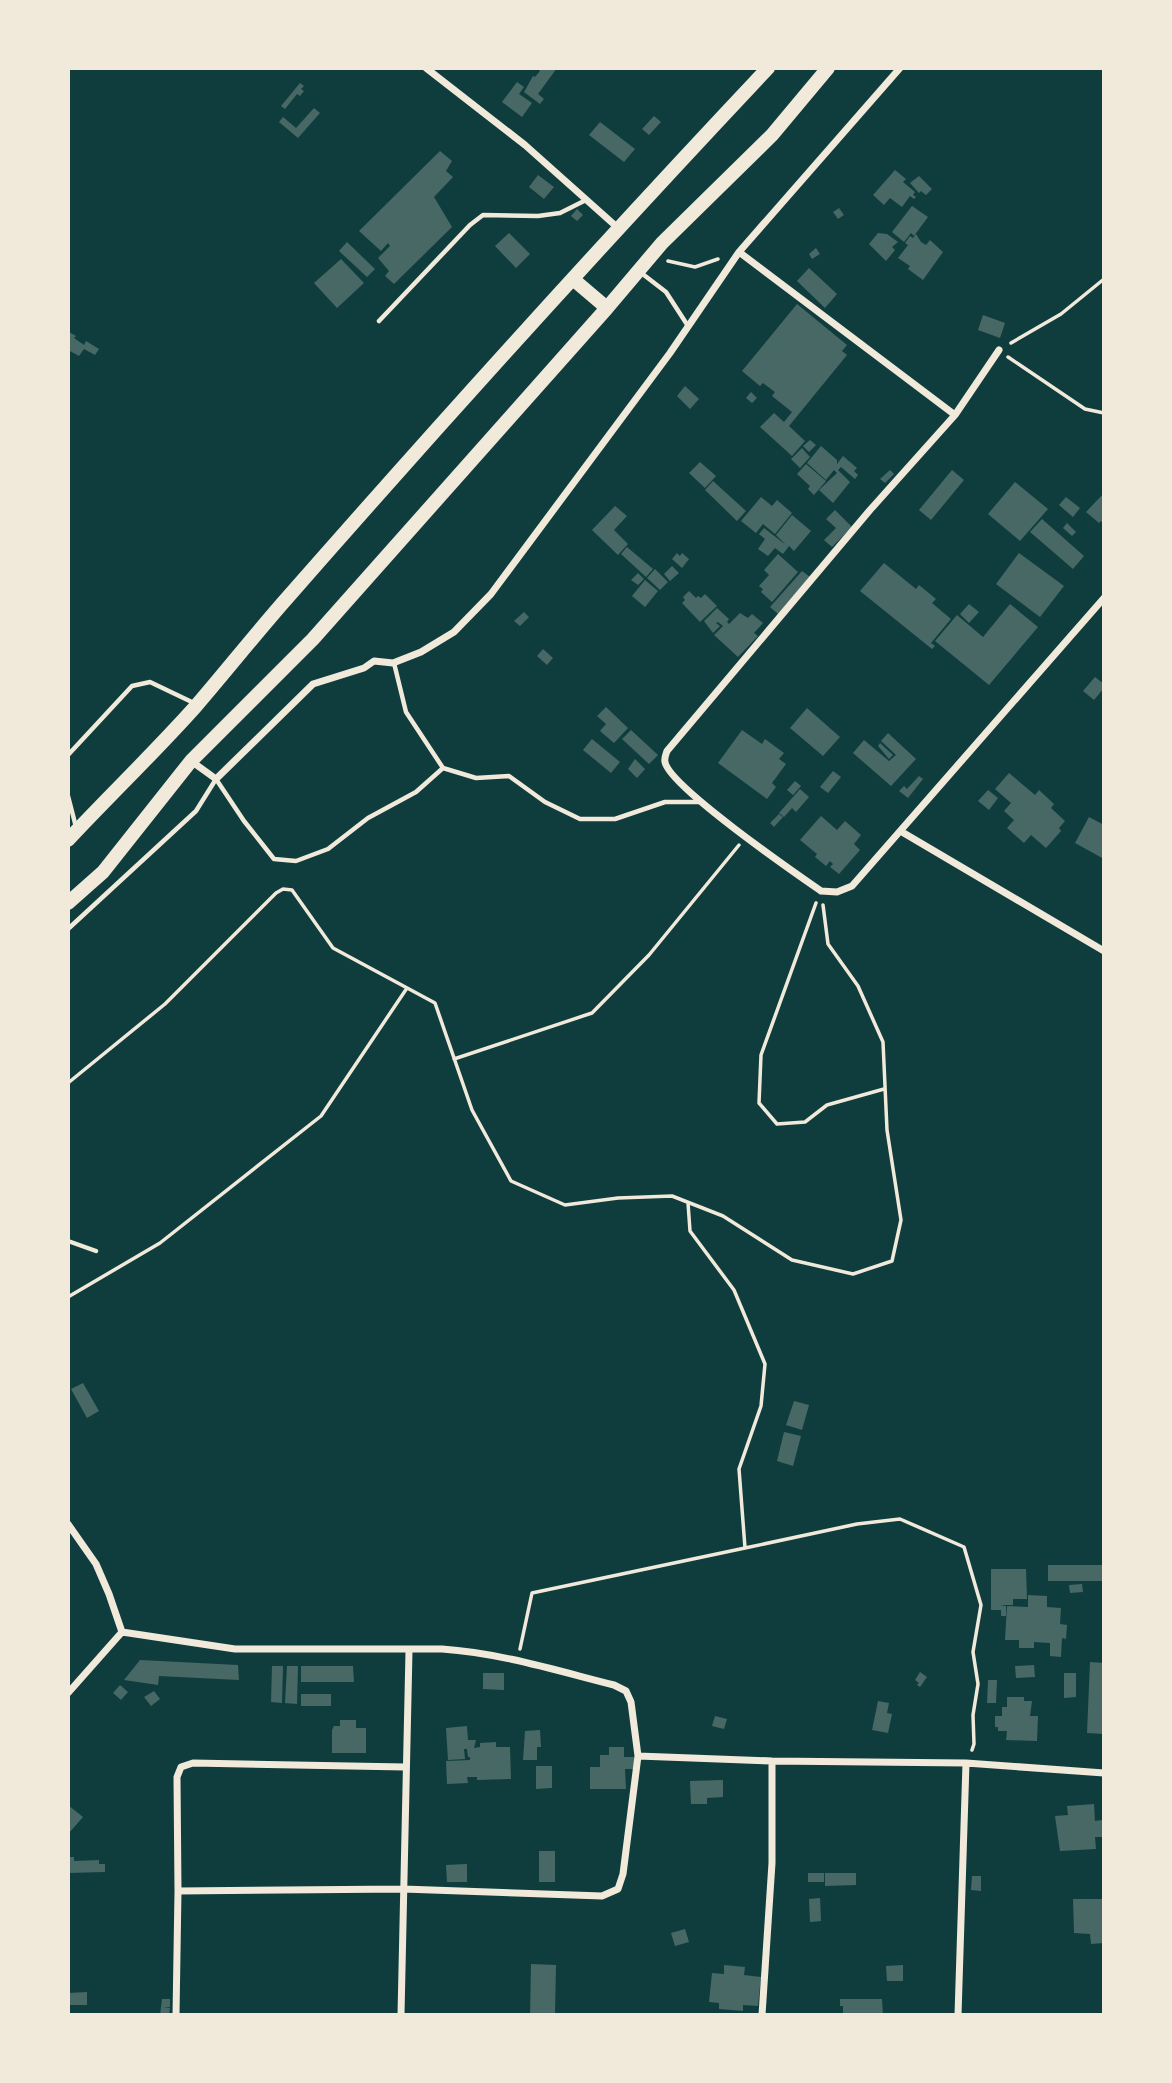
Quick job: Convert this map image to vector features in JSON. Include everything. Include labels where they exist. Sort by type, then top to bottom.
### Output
[{"type":"main road","points":[[72,835],[197,704],[236,656],[427,440],[618,228],[768,68]]},
{"type":"main road","points":[[68,903],[103,872],[191,761],[313,639],[662,243],[772,135],[828,68]]},
{"type":"main road","points":[[573,280],[607,308]]},
{"type":"street","points":[[426,68],[525,145],[618,228]]},
{"type":"street","points":[[191,761],[216,779],[313,684],[364,668],[374,662],[393,663],[421,652],[454,632],[491,594],[688,327],[739,252],[900,68]]},
{"type":"street","points":[[739,252],[955,415]]},
{"type":"street","points":[[999,350],[955,415],[870,510],[667,751],[665,762],[668,769],[700,802],[821,891],[837,892],[852,887],[1104,598]]},
{"type":"street","points":[[902,832],[1104,951]]},
{"type":"street","points":[[68,1524],[96,1564],[121,1632]]},
{"type":"street","points":[[121,1632],[235,1649],[467,1651],[614,1685],[626,1691],[631,1702],[638,1756],[623,1874],[618,1889],[602,1896],[402,1889],[178,1891]]},
{"type":"street","points":[[68,1693],[121,1632]]},
{"type":"street","points":[[401,2015],[409,1651]]},
{"type":"street","points":[[638,1756],[772,1761],[966,1763],[1104,1773]]},
{"type":"street","points":[[762,2015],[772,1863],[772,1761]]},
{"type":"street","points":[[176,2015],[177,1777],[181,1768],[193,1763],[405,1766]]},
{"type":"street","points":[[958,2015],[966,1763]]},
{"type":"lane","points":[[379,321],[470,225],[483,215],[538,216],[560,213],[587,200]]},
{"type":"lane","points":[[639,272],[666,292],[688,327]]},
{"type":"lane","points":[[393,663],[407,712],[443,768],[476,779],[509,776],[544,802],[580,819],[615,819],[665,802],[700,802]]},
{"type":"lane","points":[[68,755],[132,686],[150,682],[197,704]]},
{"type":"lane","points":[[68,929],[196,811],[216,779],[274,859],[296,861],[328,849],[368,818],[416,792],[443,768]]},
{"type":"lane","points":[[68,796],[72,835]]},
{"type":"lane","points":[[68,1241],[96,1251]]},
{"type":"path","points":[[662,243],[662,259],[695,267],[739,252]]},
{"type":"path","points":[[1104,279],[1061,313],[999,350],[1085,409],[1104,413]]},
{"type":"path","points":[[454,1059],[592,1013],[649,955],[746,838]]},
{"type":"path","points":[[68,1083],[165,1004],[276,893],[283,889],[292,890],[333,948],[435,1003],[472,1110],[511,1181],[565,1205],[618,1198],[672,1196],[723,1216],[792,1260],[853,1274],[892,1261],[901,1220],[887,1130],[883,1042],[858,986],[828,944],[821,891]]},
{"type":"path","points":[[821,891],[761,1055],[759,1103],[776,1124],[805,1122],[827,1105],[885,1089]]},
{"type":"path","points":[[68,1297],[160,1244],[321,1116],[407,988]]},
{"type":"path","points":[[688,1202],[690,1231],[734,1290],[765,1364],[761,1406],[739,1469],[745,1548]]},
{"type":"path","points":[[517,1661],[532,1593],[858,1524],[900,1519],[964,1547],[981,1605],[973,1652],[978,1684],[973,1715],[974,1744],[966,1763]]},
{"type":"building","points":[[537,68],[557,68],[538,94],[544,99],[540,104],[524,92],[533,76],[540,71]]},
{"type":"building","points":[[517,82],[524,87],[519,94],[532,103],[522,117],[502,102]]},
{"type":"building","points":[[300,83],[304,86],[301,89],[304,91],[300,96],[297,94],[285,109],[281,106]]},
{"type":"building","points":[[314,108],[320,113],[298,138],[279,122],[283,117],[296,128]]},
{"type":"building","points":[[654,116],[661,122],[649,135],[642,129]]},
{"type":"building","points":[[600,122],[635,149],[624,162],[589,135]]},
{"type":"building","points":[[440,151],[452,161],[446,171],[453,177],[434,197],[452,227],[394,284],[385,276],[389,271],[378,258],[390,246],[388,243],[381,251],[359,231]]},
{"type":"building","points":[[895,170],[906,179],[903,182],[915,192],[913,195],[916,197],[914,199],[910,196],[902,207],[890,198],[884,205],[873,195]]},
{"type":"building","points":[[538,175],[554,187],[544,199],[529,187]]},
{"type":"building","points":[[919,176],[932,189],[926,195],[921,191],[919,193],[910,183]]},
{"type":"building","points":[[912,206],[928,217],[914,236],[911,233],[904,242],[892,232]]},
{"type":"building","points":[[839,208],[844,215],[838,219],[833,212]]},
{"type":"building","points":[[577,209],[583,215],[577,221],[571,216]]},
{"type":"building","points":[[509,233],[530,254],[516,268],[495,246]]},
{"type":"building","points":[[878,233],[887,234],[898,242],[892,247],[895,250],[886,261],[869,244]]},
{"type":"building","points":[[916,234],[921,242],[926,245],[930,240],[943,252],[923,280],[898,258],[908,245],[905,243],[910,236],[913,238]]},
{"type":"building","points":[[347,242],[375,269],[367,277],[339,251]]},
{"type":"building","points":[[816,248],[820,254],[812,259],[809,254]]},
{"type":"building","points":[[341,259],[364,283],[337,308],[314,283]]},
{"type":"building","points":[[809,268],[837,294],[825,308],[797,281]]},
{"type":"building","points":[[797,304],[847,345],[842,351],[847,355],[789,426],[805,441],[792,456],[760,427],[774,413],[784,422],[792,412],[772,396],[775,392],[763,383],[760,386],[742,371]]},
{"type":"building","points":[[983,315],[1005,323],[1000,338],[978,330]]},
{"type":"building","points":[[69,332],[84,345],[86,341],[99,349],[95,355],[84,349],[79,356],[68,350]]},
{"type":"building","points":[[685,386],[699,399],[690,409],[677,396]]},
{"type":"building","points":[[751,392],[757,398],[752,403],[746,398]]},
{"type":"building","points":[[810,440],[816,445],[809,452],[803,446]]},
{"type":"building","points":[[821,446],[837,460],[837,464],[843,456],[857,468],[854,471],[858,475],[855,479],[841,467],[838,470],[850,482],[833,503],[819,490],[837,473],[834,470],[826,480],[807,463]]},
{"type":"building","points":[[802,448],[810,457],[800,468],[791,459]]},
{"type":"building","points":[[700,462],[716,476],[705,488],[689,473]]},
{"type":"building","points":[[806,464],[826,481],[814,495],[808,489],[810,486],[797,474]]},
{"type":"building","points":[[890,470],[894,474],[885,483],[880,479]]},
{"type":"building","points":[[952,470],[964,480],[931,520],[919,510]]},
{"type":"building","points":[[713,481],[746,511],[737,521],[705,490]]},
{"type":"building","points":[[1015,482],[1048,509],[1020,541],[988,514]]},
{"type":"building","points":[[1104,493],[1104,524],[1086,512]]},
{"type":"building","points":[[761,497],[772,506],[777,500],[792,513],[775,534],[763,524],[756,533],[741,521]]},
{"type":"building","points":[[1066,497],[1080,508],[1073,517],[1059,505]]},
{"type":"building","points":[[615,506],[627,516],[614,530],[628,544],[618,555],[592,530]]},
{"type":"building","points":[[835,510],[852,527],[832,547],[824,540],[836,528],[826,519]]},
{"type":"building","points":[[792,515],[811,531],[794,551],[789,546],[783,554],[775,548],[768,556],[758,549],[765,539],[759,534],[764,528],[786,545],[776,535]]},
{"type":"building","points":[[1042,519],[1084,556],[1073,569],[1030,532]]},
{"type":"building","points":[[1067,523],[1076,532],[1072,536],[1063,528]]},
{"type":"building","points":[[627,547],[653,569],[646,577],[621,554]]},
{"type":"building","points":[[677,553],[680,556],[682,553],[689,559],[682,568],[672,559]]},
{"type":"building","points":[[1019,553],[1064,586],[1040,617],[996,584]]},
{"type":"building","points":[[778,554],[798,572],[772,602],[761,592],[763,589],[759,586],[769,575],[764,570]]},
{"type":"building","points":[[884,563],[916,589],[919,585],[936,599],[932,603],[951,619],[931,643],[935,646],[932,649],[860,591]]},
{"type":"building","points":[[672,566],[679,573],[670,581],[664,574]]},
{"type":"building","points":[[655,569],[668,582],[660,590],[647,578]]},
{"type":"building","points":[[802,571],[810,577],[778,614],[770,607]]},
{"type":"building","points":[[638,573],[644,579],[638,585],[631,580]]},
{"type":"building","points":[[645,580],[658,591],[645,607],[632,596]]},
{"type":"building","points":[[689,591],[696,598],[705,594],[717,606],[700,622],[682,603],[685,600],[683,597]]},
{"type":"building","points":[[969,604],[979,612],[969,623],[960,614]]},
{"type":"building","points":[[1010,604],[1038,627],[989,685],[935,641],[957,615],[983,637]]},
{"type":"building","points":[[717,608],[729,619],[729,624],[740,613],[748,618],[752,614],[763,623],[754,633],[758,636],[738,657],[714,635],[723,626],[716,623],[720,626],[713,633],[704,621]]},
{"type":"building","points":[[524,612],[529,617],[520,626],[514,621]]},
{"type":"building","points":[[543,649],[553,658],[547,665],[537,656]]},
{"type":"building","points":[[1095,677],[1104,684],[1104,688],[1094,700],[1083,691]]},
{"type":"building","points":[[606,707],[628,728],[614,743],[600,731],[606,724],[597,716]]},
{"type":"building","points":[[807,708],[840,737],[823,756],[790,728]]},
{"type":"building","points":[[631,730],[658,755],[649,764],[622,739]]},
{"type":"building","points":[[742,730],[762,744],[765,739],[784,753],[779,759],[786,764],[772,783],[776,787],[767,799],[718,763]]},
{"type":"building","points":[[888,733],[916,759],[891,786],[853,753],[864,740],[889,761],[896,755],[881,741]]},
{"type":"building","points":[[592,739],[620,762],[611,773],[583,750]]},
{"type":"building","points":[[880,743],[893,755],[889,759],[878,746]]},
{"type":"building","points":[[635,759],[645,769],[637,778],[628,769]]},
{"type":"building","points":[[833,771],[841,777],[828,793],[820,787]]},
{"type":"building","points":[[1009,773],[1035,795],[1039,790],[1054,804],[1051,808],[1065,821],[1059,828],[1061,831],[1046,848],[1031,835],[1024,843],[1007,828],[1014,820],[1004,811],[1011,803],[995,789]]},
{"type":"building","points":[[919,776],[923,779],[908,798],[899,791],[904,786],[907,789]]},
{"type":"building","points":[[795,781],[801,786],[793,795],[787,790]]},
{"type":"building","points":[[800,789],[809,797],[796,812],[792,808],[784,817],[779,813]]},
{"type":"building","points":[[988,790],[998,798],[989,810],[978,801]]},
{"type":"building","points":[[779,814],[783,817],[774,827],[770,823]]},
{"type":"building","points":[[821,816],[837,830],[845,821],[861,835],[854,844],[860,850],[839,874],[830,867],[833,864],[830,861],[826,866],[815,857],[817,854],[800,840]]},
{"type":"building","points":[[1089,817],[1104,825],[1104,859],[1075,843]]},
{"type":"building","points":[[83,1383],[99,1411],[87,1418],[71,1389]]},
{"type":"building","points":[[794,1401],[809,1405],[802,1430],[786,1425]]},
{"type":"building","points":[[784,1432],[801,1436],[793,1466],[777,1461]]},
{"type":"building","points":[[1048,1565],[1103,1565],[1103,1581],[1048,1581]]},
{"type":"building","points":[[991,1569],[1026,1569],[1027,1599],[1013,1599],[1013,1605],[1000,1605],[1006,1606],[1006,1616],[1001,1616],[1001,1610],[991,1610]]},
{"type":"building","points":[[1082,1584],[1083,1592],[1070,1593],[1069,1585]]},
{"type":"building","points":[[1028,1595],[1047,1596],[1047,1607],[1061,1608],[1060,1624],[1067,1625],[1066,1639],[1062,1638],[1061,1657],[1050,1656],[1050,1643],[1034,1642],[1034,1648],[1019,1648],[1019,1640],[1005,1640],[1007,1606],[1028,1607]]},
{"type":"building","points":[[140,1660],[238,1665],[239,1680],[159,1676],[158,1685],[124,1680]]},
{"type":"building","points":[[1090,1662],[1104,1663],[1104,1734],[1087,1733]]},
{"type":"building","points":[[1034,1665],[1035,1677],[1016,1678],[1015,1666]]},
{"type":"building","points":[[272,1666],[283,1666],[282,1703],[271,1702]]},
{"type":"building","points":[[287,1666],[298,1666],[297,1704],[285,1703]]},
{"type":"building","points":[[301,1666],[353,1666],[354,1682],[301,1682]]},
{"type":"building","points":[[920,1672],[927,1677],[920,1687],[915,1680]]},
{"type":"building","points":[[483,1673],[504,1673],[504,1690],[483,1689]]},
{"type":"building","points":[[1064,1673],[1076,1673],[1076,1697],[1064,1698]]},
{"type":"building","points":[[988,1680],[997,1680],[996,1703],[987,1703]]},
{"type":"building","points":[[120,1685],[128,1692],[121,1700],[113,1693]]},
{"type":"building","points":[[154,1691],[160,1699],[151,1706],[144,1697]]},
{"type":"building","points":[[301,1694],[331,1694],[331,1706],[301,1706]]},
{"type":"building","points":[[1007,1697],[1024,1697],[1024,1701],[1032,1701],[1030,1716],[1038,1716],[1037,1741],[1006,1740],[1007,1731],[998,1731],[998,1727],[995,1727],[995,1716],[1002,1716],[1002,1707],[1007,1707]]},
{"type":"building","points":[[878,1701],[889,1703],[887,1713],[892,1714],[888,1733],[872,1730]]},
{"type":"building","points":[[715,1716],[727,1719],[724,1729],[712,1726]]},
{"type":"building","points":[[340,1720],[356,1720],[356,1728],[366,1728],[366,1753],[332,1753],[332,1730],[334,1726],[340,1726]]},
{"type":"building","points":[[467,1726],[468,1740],[476,1740],[474,1748],[480,1747],[480,1743],[496,1742],[496,1747],[510,1747],[511,1779],[477,1780],[477,1777],[467,1777],[468,1783],[447,1784],[446,1761],[470,1760],[470,1757],[467,1749],[464,1749],[465,1759],[448,1760],[446,1728]]},
{"type":"building","points":[[540,1730],[541,1747],[537,1747],[537,1760],[523,1760],[525,1731]]},
{"type":"building","points":[[609,1747],[624,1747],[624,1757],[634,1757],[634,1769],[625,1769],[626,1789],[590,1789],[590,1767],[600,1767],[600,1755],[609,1755]]},
{"type":"building","points":[[536,1766],[552,1766],[552,1788],[536,1789]]},
{"type":"building","points":[[723,1780],[723,1797],[707,1798],[707,1804],[691,1804],[690,1781]]},
{"type":"building","points":[[1094,1804],[1095,1821],[1102,1820],[1104,1837],[1095,1837],[1096,1849],[1060,1851],[1055,1816],[1068,1815],[1067,1806]]},
{"type":"building","points":[[68,1805],[83,1817],[68,1834]]},
{"type":"building","points":[[539,1851],[555,1851],[555,1882],[539,1882]]},
{"type":"building","points":[[68,1857],[74,1857],[74,1861],[99,1860],[99,1864],[105,1864],[105,1872],[68,1873]]},
{"type":"building","points":[[467,1864],[467,1882],[447,1882],[446,1865]]},
{"type":"building","points":[[808,1873],[824,1873],[824,1882],[808,1882]]},
{"type":"building","points":[[825,1873],[856,1873],[856,1885],[825,1886]]},
{"type":"building","points":[[972,1876],[981,1876],[981,1891],[971,1890]]},
{"type":"building","points":[[820,1898],[821,1921],[810,1922],[809,1899]]},
{"type":"building","points":[[1073,1899],[1104,1899],[1104,1943],[1091,1944],[1090,1934],[1074,1933]]},
{"type":"building","points":[[685,1929],[689,1942],[675,1946],[671,1933]]},
{"type":"building","points":[[531,1964],[556,1965],[555,2015],[530,2015]]},
{"type":"building","points":[[724,1965],[745,1967],[744,1975],[761,1977],[758,2006],[743,2005],[743,2011],[719,2009],[719,2003],[709,2002],[712,1973],[724,1974]]},
{"type":"building","points":[[903,1965],[903,1981],[887,1981],[886,1966]]},
{"type":"building","points":[[87,1992],[87,2005],[68,2005],[68,1993]]},
{"type":"building","points":[[162,1999],[170,1999],[170,2007],[163,2007],[170,2008],[169,2015],[160,2015]]},
{"type":"building","points":[[840,1999],[882,1999],[883,2015],[843,2015]]}]
